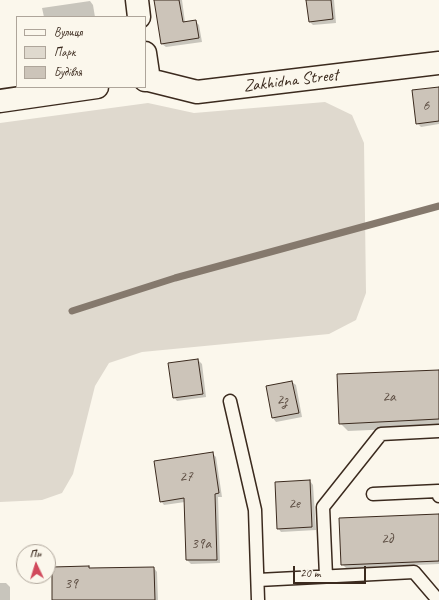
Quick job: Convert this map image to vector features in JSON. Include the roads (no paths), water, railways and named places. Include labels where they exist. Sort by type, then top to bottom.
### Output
[{"type":"street","points":[[137,0],[139,16]]},
{"type":"street","name":"Zakhidna Street","points":[[147,80],[197,92],[439,64]]},
{"type":"street","points":[[146,66],[147,80]]},
{"type":"street","points":[[0,101],[90,88]]},
{"type":"lane","points":[[230,401],[255,510],[258,600]]},
{"type":"lane","points":[[326,576],[323,507],[381,434],[439,431]]},
{"type":"lane","points":[[373,494],[438,491],[439,496]]},
{"type":"lane","points":[[258,580],[414,572],[438,600]]},
{"type":"waterway","points":[[72,311],[175,278],[439,206]]}]
